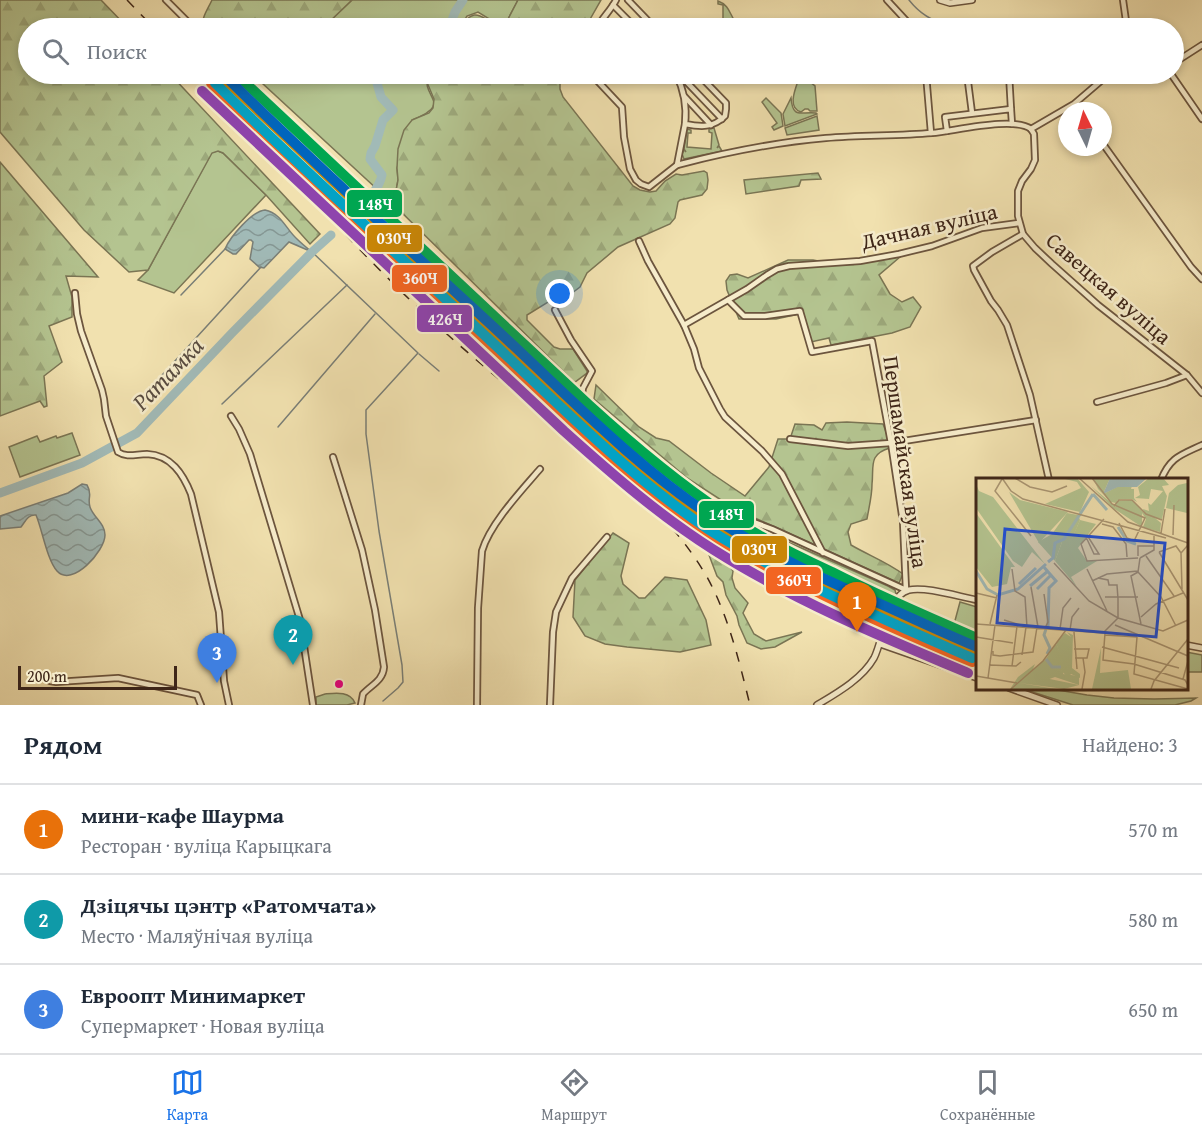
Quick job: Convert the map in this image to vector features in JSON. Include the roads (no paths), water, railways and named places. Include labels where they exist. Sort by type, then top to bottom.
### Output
[{"type":"street","points":[[166,0],[184,18]]},
{"type":"street","points":[[628,0],[645,18]]},
{"type":"street","points":[[887,0],[904,18]]},
{"type":"street","points":[[940,0],[950,3],[972,0]]},
{"type":"street","points":[[1123,0],[1126,18]]},
{"type":"street","points":[[603,18],[615,3],[628,18]]},
{"type":"street","points":[[1184,56],[1202,45]]},
{"type":"street","points":[[601,84],[622,106],[630,169],[636,180],[649,187],[677,165],[766,146],[824,138],[947,132],[1012,124],[1022,124],[1031,129],[1058,113]]},
{"type":"street","points":[[677,165],[685,124],[686,105],[681,84]]},
{"type":"street","points":[[688,84],[722,119]]},
{"type":"street","points":[[685,124],[711,125],[722,119],[726,113],[726,103],[708,84]]},
{"type":"street","points":[[927,84],[931,133]]},
{"type":"street","points":[[968,84],[972,113]]},
{"type":"street","points":[[1010,84],[1012,124]]},
{"type":"street","points":[[1076,102],[1098,84]]},
{"type":"street","points":[[1178,84],[1202,119]]},
{"type":"street","points":[[684,96],[711,125]]},
{"type":"street","points":[[947,132],[945,117],[1011,108]]},
{"type":"street","name":"Савецкая вуліца","points":[[1031,129],[1034,134],[1035,160],[1019,186],[1018,216],[1023,234],[1035,248],[1098,305],[1187,375],[1202,393]]},
{"type":"street","points":[[1112,156],[1202,279]]},
{"type":"street","points":[[393,222],[580,399],[663,471],[685,486],[729,513],[906,590],[927,590],[976,600]]},
{"type":"street","name":"Дачная вуліца","points":[[684,325],[747,290],[777,269],[789,266],[860,261],[899,254],[932,246],[982,228],[1019,222]]},
{"type":"street","points":[[1023,234],[973,266],[991,302],[1007,325],[1030,395],[1049,478]]},
{"type":"street","points":[[639,241],[684,325],[699,368],[720,409],[725,417],[762,451],[782,474],[824,553]]},
{"type":"street","points":[[75,293],[81,332],[102,390],[106,416],[118,452],[125,456],[147,454],[165,459],[174,465],[185,479],[195,504],[219,612],[224,681],[229,705]]},
{"type":"street","name":"Першамайская вуліца","points":[[728,300],[744,316],[765,316],[800,311],[812,351],[872,340],[903,522],[906,590]]},
{"type":"street","points":[[555,310],[592,372],[580,399]]},
{"type":"street","points":[[1097,402],[1187,375]]},
{"type":"street","points":[[231,416],[250,454],[300,620],[313,705]]},
{"type":"street","points":[[790,439],[848,446],[891,443],[1036,420]]},
{"type":"street","points":[[1162,478],[1173,461],[1202,445]]},
{"type":"street","points":[[333,456],[362,550],[384,667],[380,680],[363,694],[361,705]]},
{"type":"street","points":[[477,705],[478,608],[484,543],[500,518],[540,469]]},
{"type":"street","points":[[550,705],[556,612],[572,578],[607,537]]},
{"type":"street","points":[[818,705],[837,693],[872,661],[891,610],[898,597],[906,590]]},
{"type":"street","points":[[880,644],[976,678]]},
{"type":"street","points":[[1187,645],[1202,648]]},
{"type":"street","points":[[50,681],[125,679],[197,695],[201,705]]},
{"type":"street","points":[[1015,690],[1057,705]]},
{"type":"water","points":[[265,210],[279,218],[312,252],[289,242],[264,268],[259,267],[250,259],[253,242],[251,240],[236,254],[225,249],[242,225],[260,211]]},
{"type":"water","points":[[82,484],[89,488],[90,507],[103,527],[105,535],[100,550],[79,571],[71,575],[63,575],[53,566],[36,515],[29,517],[21,527],[0,529],[0,516],[68,493]]},
{"type":"waterway","name":"Ратамка","points":[[453,18],[463,0]]},
{"type":"waterway","points":[[909,0],[931,18]]},
{"type":"waterway","name":"Ратамка","points":[[347,218],[373,194],[382,175],[370,159],[371,153],[383,120],[393,110],[381,97],[377,84]]},
{"type":"waterway","name":"Ратамка","points":[[0,493],[82,463],[137,433],[232,333],[331,235]]},
{"type":"waterway","points":[[181,295],[226,248]]},
{"type":"waterway","points":[[311,251],[418,353],[366,410],[366,434],[379,531],[403,682],[383,701]]},
{"type":"waterway","points":[[142,397],[261,267]]},
{"type":"waterway","points":[[222,404],[347,285]]},
{"type":"waterway","points":[[278,427],[375,314]]},
{"type":"waterway","points":[[419,354],[439,371]]},
{"type":"railway","points":[[127,0],[144,18]]},
{"type":"railway","points":[[205,84],[408,298],[467,352],[653,506],[695,558],[715,592],[733,640],[750,705]]},
{"type":"place","name":"мини-кафе Шаурма","points":[[857,632]]},
{"type":"place","name":"Дзіцячы цэнтр «Ратомчата»","points":[[293,665]]},
{"type":"place","name":"Евроопт Минимаркет","points":[[217,683]]}]
